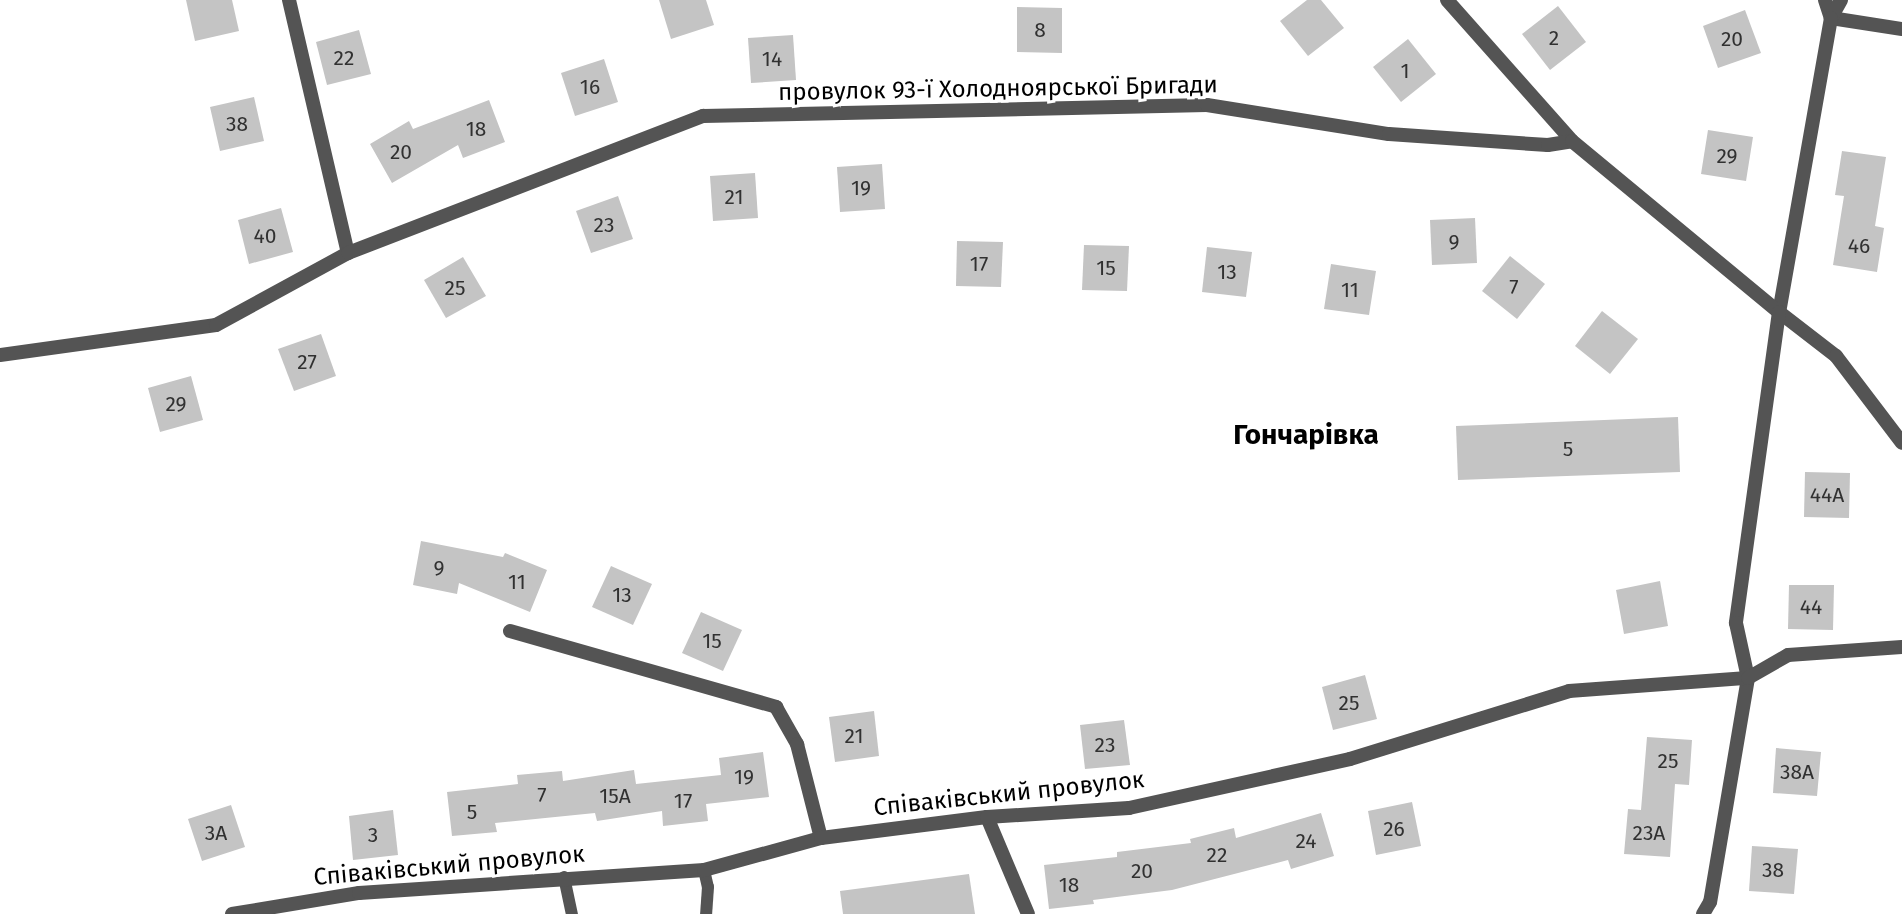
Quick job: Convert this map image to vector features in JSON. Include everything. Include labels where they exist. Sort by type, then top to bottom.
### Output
[{"type":"street","points":[[289,0],[348,253]]},
{"type":"street","points":[[1447,0],[1572,141],[1836,356],[1902,443]]},
{"type":"street","points":[[1825,0],[1831,18]]},
{"type":"street","points":[[1703,914],[1710,902],[1748,677],[1735,623],[1779,312],[1831,18],[1841,0]]},
{"type":"street","points":[[1831,18],[1902,29]]},
{"type":"street","name":"провулок 93-ї Холодноярської Бригади","points":[[0,355],[216,325],[348,253],[703,116],[1207,105],[1389,134],[1548,145],[1572,141]]},
{"type":"street","points":[[510,631],[776,707],[797,744],[821,838]]},
{"type":"street","name":"Співаківський провулок","points":[[232,914],[359,893],[564,877],[704,870],[821,838],[987,817],[1129,808],[1350,759],[1569,691],[1748,677],[1788,654],[1902,647]]},
{"type":"street","points":[[987,817],[1028,914]]},
{"type":"lane","points":[[704,870],[708,887],[706,914]]},
{"type":"lane","points":[[564,877],[572,914]]},
{"type":"building","points":[[186,0],[232,0],[239,31],[195,41]]},
{"type":"building","points":[[659,0],[706,0],[714,25],[671,39]]},
{"type":"building","points":[[1307,0],[1321,0],[1344,28],[1308,56],[1280,21]]},
{"type":"building","points":[[1558,6],[1586,42],[1550,70],[1522,34]]},
{"type":"building","points":[[1017,7],[1062,8],[1062,53],[1017,52]]},
{"type":"building","points":[[1745,10],[1761,53],[1718,68],[1703,26]]},
{"type":"building","points":[[359,30],[371,74],[327,85],[316,42]]},
{"type":"building","points":[[793,35],[796,80],[751,83],[748,38]]},
{"type":"building","points":[[1408,39],[1436,74],[1401,102],[1373,67]]},
{"type":"building","points":[[604,59],[618,102],[575,116],[561,73]]},
{"type":"building","points":[[254,97],[264,141],[220,151],[210,107]]},
{"type":"building","points":[[489,100],[505,142],[463,158],[458,145],[392,183],[370,144],[409,121],[413,129]]},
{"type":"building","points":[[1708,130],[1753,137],[1746,181],[1701,174]]},
{"type":"building","points":[[1842,151],[1886,157],[1875,226],[1884,228],[1877,272],[1833,265],[1844,196],[1835,195]]},
{"type":"building","points":[[882,164],[885,209],[840,212],[837,167]]},
{"type":"building","points":[[755,173],[758,218],[713,221],[710,176]]},
{"type":"building","points":[[618,196],[633,239],[591,253],[576,211]]},
{"type":"building","points":[[281,208],[293,252],[249,264],[238,220]]},
{"type":"building","points":[[1475,218],[1477,263],[1432,265],[1430,220]]},
{"type":"building","points":[[957,241],[1003,242],[1001,287],[956,286]]},
{"type":"building","points":[[1084,245],[1129,246],[1127,291],[1082,290]]},
{"type":"building","points":[[1207,247],[1252,252],[1246,297],[1202,292]]},
{"type":"building","points":[[1510,256],[1545,284],[1517,319],[1482,291]]},
{"type":"building","points":[[463,257],[486,296],[446,318],[424,280]]},
{"type":"building","points":[[1331,264],[1376,271],[1369,315],[1324,309]]},
{"type":"building","points":[[1602,311],[1638,339],[1610,374],[1575,346]]},
{"type":"building","points":[[321,334],[336,376],[294,391],[278,349]]},
{"type":"building","points":[[191,376],[203,420],[160,432],[148,388]]},
{"type":"building","points":[[1678,417],[1680,472],[1458,480],[1456,426]]},
{"type":"building","points":[[1805,472],[1850,473],[1849,518],[1804,517]]},
{"type":"building","points":[[421,541],[503,557],[505,553],[547,570],[530,612],[459,583],[457,594],[413,585]]},
{"type":"building","points":[[611,566],[652,584],[633,625],[592,607]]},
{"type":"building","points":[[1660,581],[1668,626],[1624,634],[1616,590]]},
{"type":"building","points":[[1789,585],[1834,585],[1833,630],[1788,629]]},
{"type":"building","points":[[701,612],[742,630],[723,671],[682,653]]},
{"type":"building","points":[[1365,675],[1377,719],[1333,730],[1322,687]]},
{"type":"building","points":[[874,711],[879,756],[835,762],[829,717]]},
{"type":"building","points":[[1124,720],[1130,765],[1085,769],[1080,725]]},
{"type":"building","points":[[1647,737],[1692,740],[1689,785],[1675,784],[1670,857],[1624,854],[1628,809],[1641,810]]},
{"type":"building","points":[[1776,748],[1821,752],[1817,796],[1773,793]]},
{"type":"building","points":[[763,752],[769,797],[706,804],[708,821],[663,826],[662,811],[597,821],[595,813],[495,823],[497,832],[452,836],[447,792],[518,784],[517,775],[562,771],[563,781],[634,770],[636,784],[721,775],[719,758]]},
{"type":"building","points":[[1412,802],[1421,846],[1376,855],[1368,811]]},
{"type":"building","points":[[231,805],[245,847],[202,861],[188,819]]},
{"type":"building","points":[[393,810],[398,855],[353,860],[349,816]]},
{"type":"building","points":[[1321,813],[1334,856],[1291,869],[1288,860],[1172,890],[1093,900],[1094,904],[1049,909],[1044,865],[1117,857],[1117,852],[1191,843],[1190,839],[1234,828],[1236,838]]},
{"type":"building","points":[[1752,846],[1798,849],[1794,894],[1749,891]]},
{"type":"building","points":[[969,874],[975,914],[843,914],[840,891]]},
{"type":"district","name":"Гончарівка","points":[[1306,435]]}]
